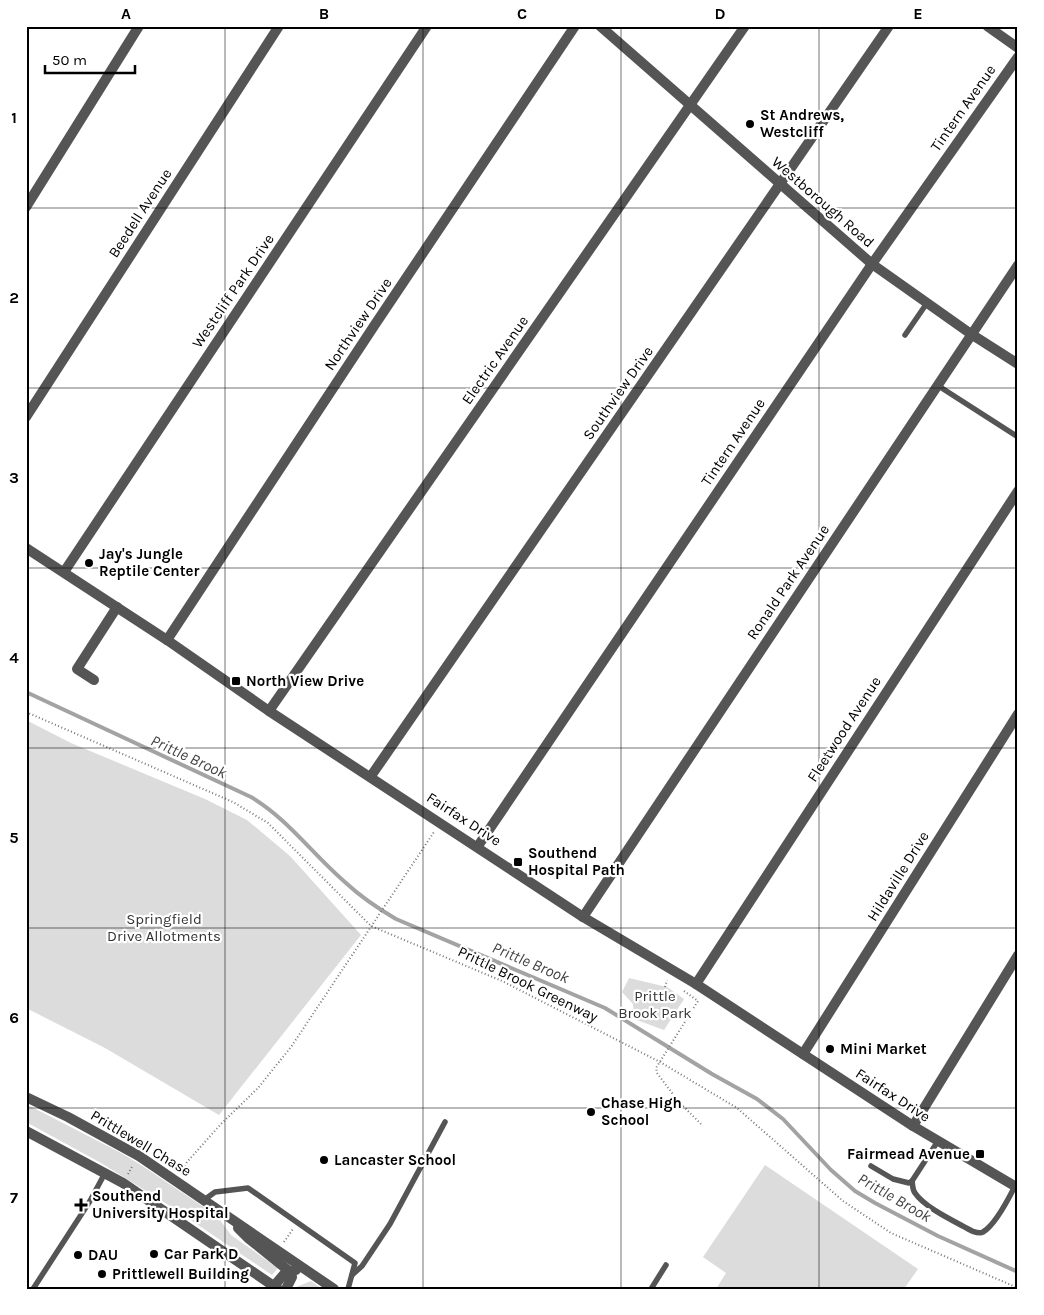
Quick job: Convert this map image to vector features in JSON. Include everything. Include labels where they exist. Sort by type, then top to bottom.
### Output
[{"type":"street","points":[[26,207],[139,26]]},
{"type":"street","name":"Beedell Avenue","points":[[26,417],[279,26]]},
{"type":"street","name":"Westcliff Park Drive","points":[[64,572],[427,26]]},
{"type":"street","name":"Northview Drive","points":[[167,640],[575,26]]},
{"type":"street","name":"Westborough Road","points":[[600,26],[872,264],[971,334],[1018,364]]},
{"type":"street","name":"Electric Avenue","points":[[269,710],[745,26]]},
{"type":"street","name":"Southview Drive","points":[[371,776],[889,26]]},
{"type":"street","points":[[987,26],[1018,48]]},
{"type":"street","name":"Tintern Avenue","points":[[478,846],[872,264],[1018,57]]},
{"type":"street","name":"Ronald Park Avenue","points":[[583,917],[1018,264]]},
{"type":"street","name":"Fleetwood Avenue","points":[[696,984],[1018,491]]},
{"type":"street","name":"Fairfax Drive","points":[[26,548],[118,607],[269,710],[583,917],[696,984],[913,1126],[1017,1185]]},
{"type":"street","points":[[94,680],[77,669],[118,607]]},
{"type":"street","name":"Hildaville Drive","points":[[803,1054],[1018,714]]},
{"type":"street","points":[[913,1126],[1018,955]]},
{"type":"street","name":"Prittlewell Chase","points":[[26,1097],[68,1117],[139,1156],[334,1289]]},
{"type":"street","points":[[26,1131],[124,1183],[275,1288],[281,1276],[289,1270],[305,1271],[316,1277]]},
{"type":"street","points":[[224,1213],[248,1238],[289,1270],[292,1277],[286,1289]]},
{"type":"lane","points":[[905,336],[927,303]]},
{"type":"lane","points":[[937,385],[1018,437]]},
{"type":"lane","points":[[352,1275],[362,1266],[390,1224],[445,1122]]},
{"type":"lane","points":[[872,1166],[898,1181],[909,1183],[938,1141]]},
{"type":"lane","points":[[33,1289],[90,1201],[105,1173]]},
{"type":"lane","points":[[912,1181],[916,1194],[924,1202],[978,1233],[983,1232],[1003,1208],[1017,1185]]},
{"type":"lane","points":[[204,1200],[215,1192],[248,1188],[355,1263],[348,1289]]},
{"type":"lane","points":[[651,1289],[666,1265]]},
{"type":"path","name":"Prittle Brook Greenway","points":[[26,712],[233,802],[268,823],[371,926],[502,982],[660,1062],[737,1108],[843,1201],[891,1233],[1018,1288]]},
{"type":"path","points":[[176,1181],[187,1162],[221,1124],[258,1088],[291,1047],[385,903],[441,822]]},
{"type":"path","points":[[665,987],[673,970]]},
{"type":"path","points":[[683,990],[698,1001],[656,1068],[656,1074],[678,1101],[701,1124]]},
{"type":"path","points":[[124,1183],[139,1156]]},
{"type":"path","points":[[278,1251],[297,1224]]},
{"type":"green space","name":"Springfield Drive Allotments","points":[[26,720],[71,743],[205,799],[247,820],[290,856],[361,935],[219,1115],[105,1048],[26,1008]]},
{"type":"green space","name":"Prittle Brook Park","points":[[629,978],[667,987],[684,999],[664,1030],[634,1019],[633,1004],[622,992]]},
{"type":"green space","points":[[26,1104],[141,1165],[217,1216],[231,1235],[278,1268],[272,1275],[170,1206],[101,1163],[26,1122]]},
{"type":"green space","points":[[765,1165],[918,1269],[904,1289],[716,1289],[726,1273],[703,1257]]},
{"type":"green space","points":[[311,1281],[322,1289],[295,1289],[296,1287]]},
{"type":"waterway","name":"Prittle Brook","points":[[26,692],[251,797],[289,826],[334,872],[370,903],[396,919],[605,1008],[712,1074],[757,1099],[783,1119],[831,1170],[855,1191],[938,1236],[1018,1272]]},
{"type":"place","name":"St Andrews, Westcliff","points":[[750,124]]},
{"type":"place","name":"Jay's Jungle Reptile Center","points":[[89,563]]},
{"type":"place","name":"North View Drive","points":[[236,681]]},
{"type":"place","name":"Southend Hospital Path","points":[[518,862]]},
{"type":"place","name":"Mini Market","points":[[830,1049]]},
{"type":"place","name":"Chase High School","points":[[591,1112]]},
{"type":"place","name":"Fairmead Avenue","points":[[980,1154]]},
{"type":"place","name":"Lancaster School","points":[[324,1160]]},
{"type":"place","name":"Southend University Hospital","points":[[81,1205]]},
{"type":"place","name":"Car Park D","points":[[154,1254]]},
{"type":"place","name":"DAU","points":[[78,1255]]},
{"type":"place","name":"Prittlewell Building","points":[[102,1274]]}]
